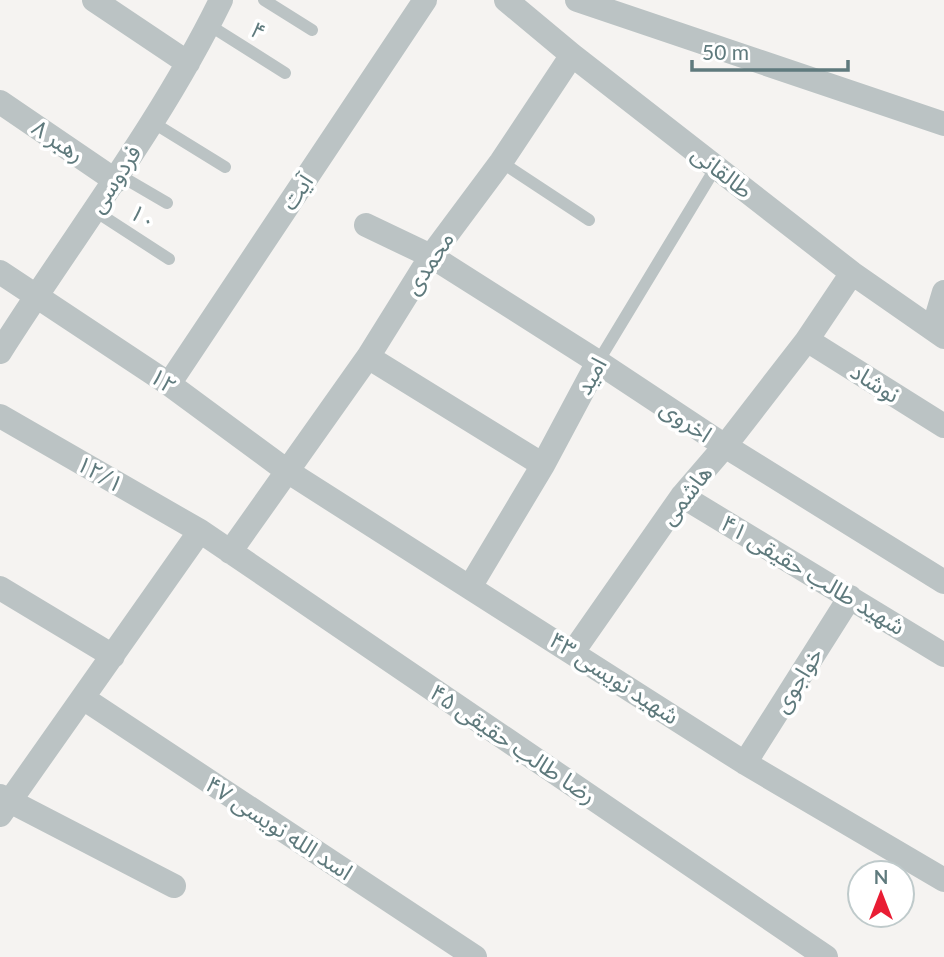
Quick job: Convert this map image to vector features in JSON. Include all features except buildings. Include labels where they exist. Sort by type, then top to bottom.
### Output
[{"type":"street","points":[[94,0],[188,63]]},
{"type":"street","name":"فردوسی","points":[[0,352],[36,295],[118,178],[188,63],[221,0]]},
{"type":"street","name":"آیت","points":[[169,384],[425,0]]},
{"type":"street","name":"طالقانی","points":[[506,0],[572,55],[852,273],[939,332]]},
{"type":"street","points":[[577,0],[944,124]]},
{"type":"street","name":"محمدی","points":[[230,552],[368,356],[431,256],[501,162],[572,55]]},
{"type":"street","name":"رهبر ۸","points":[[0,102],[118,178]]},
{"type":"street","name":"اخروی","points":[[366,225],[431,256],[725,446],[944,582]]},
{"type":"street","name":"۱۲","points":[[0,272],[169,384],[287,471]]},
{"type":"street","name":"هاشمی","points":[[573,652],[682,496],[725,446],[807,340],[852,273]]},
{"type":"street","points":[[939,332],[944,292]]},
{"type":"street","name":"نوشاد","points":[[807,340],[944,426]]},
{"type":"street","points":[[368,356],[543,465]]},
{"type":"street","name":"امید","points":[[470,587],[543,465],[598,362]]},
{"type":"street","name":"۱۲/۱","points":[[0,416],[200,531]]},
{"type":"street","name":"۴۳ شهید نویسی","points":[[287,471],[745,763],[944,880]]},
{"type":"street","name":"۴۱ شهید طالب حقیقی","points":[[682,496],[944,655]]},
{"type":"street","points":[[174,886],[4,804],[83,698],[200,531]]},
{"type":"street","name":"۴۵ رضا طالب حقیقی","points":[[200,531],[826,957]]},
{"type":"street","points":[[0,588],[113,656]]},
{"type":"street","name":"خواجوی","points":[[745,763],[850,597]]},
{"type":"street","name":"۴۷ اسد الله نویسی","points":[[83,698],[475,957]]},
{"type":"lane","points":[[264,0],[312,30]]},
{"type":"lane","name":"۴","points":[[209,25],[285,73]]},
{"type":"lane","points":[[152,122],[225,167]]},
{"type":"lane","points":[[501,162],[589,220]]},
{"type":"lane","name":"امید","points":[[598,362],[716,167]]},
{"type":"lane","points":[[118,178],[167,203]]},
{"type":"lane","name":"۱۰","points":[[94,211],[169,259]]}]
